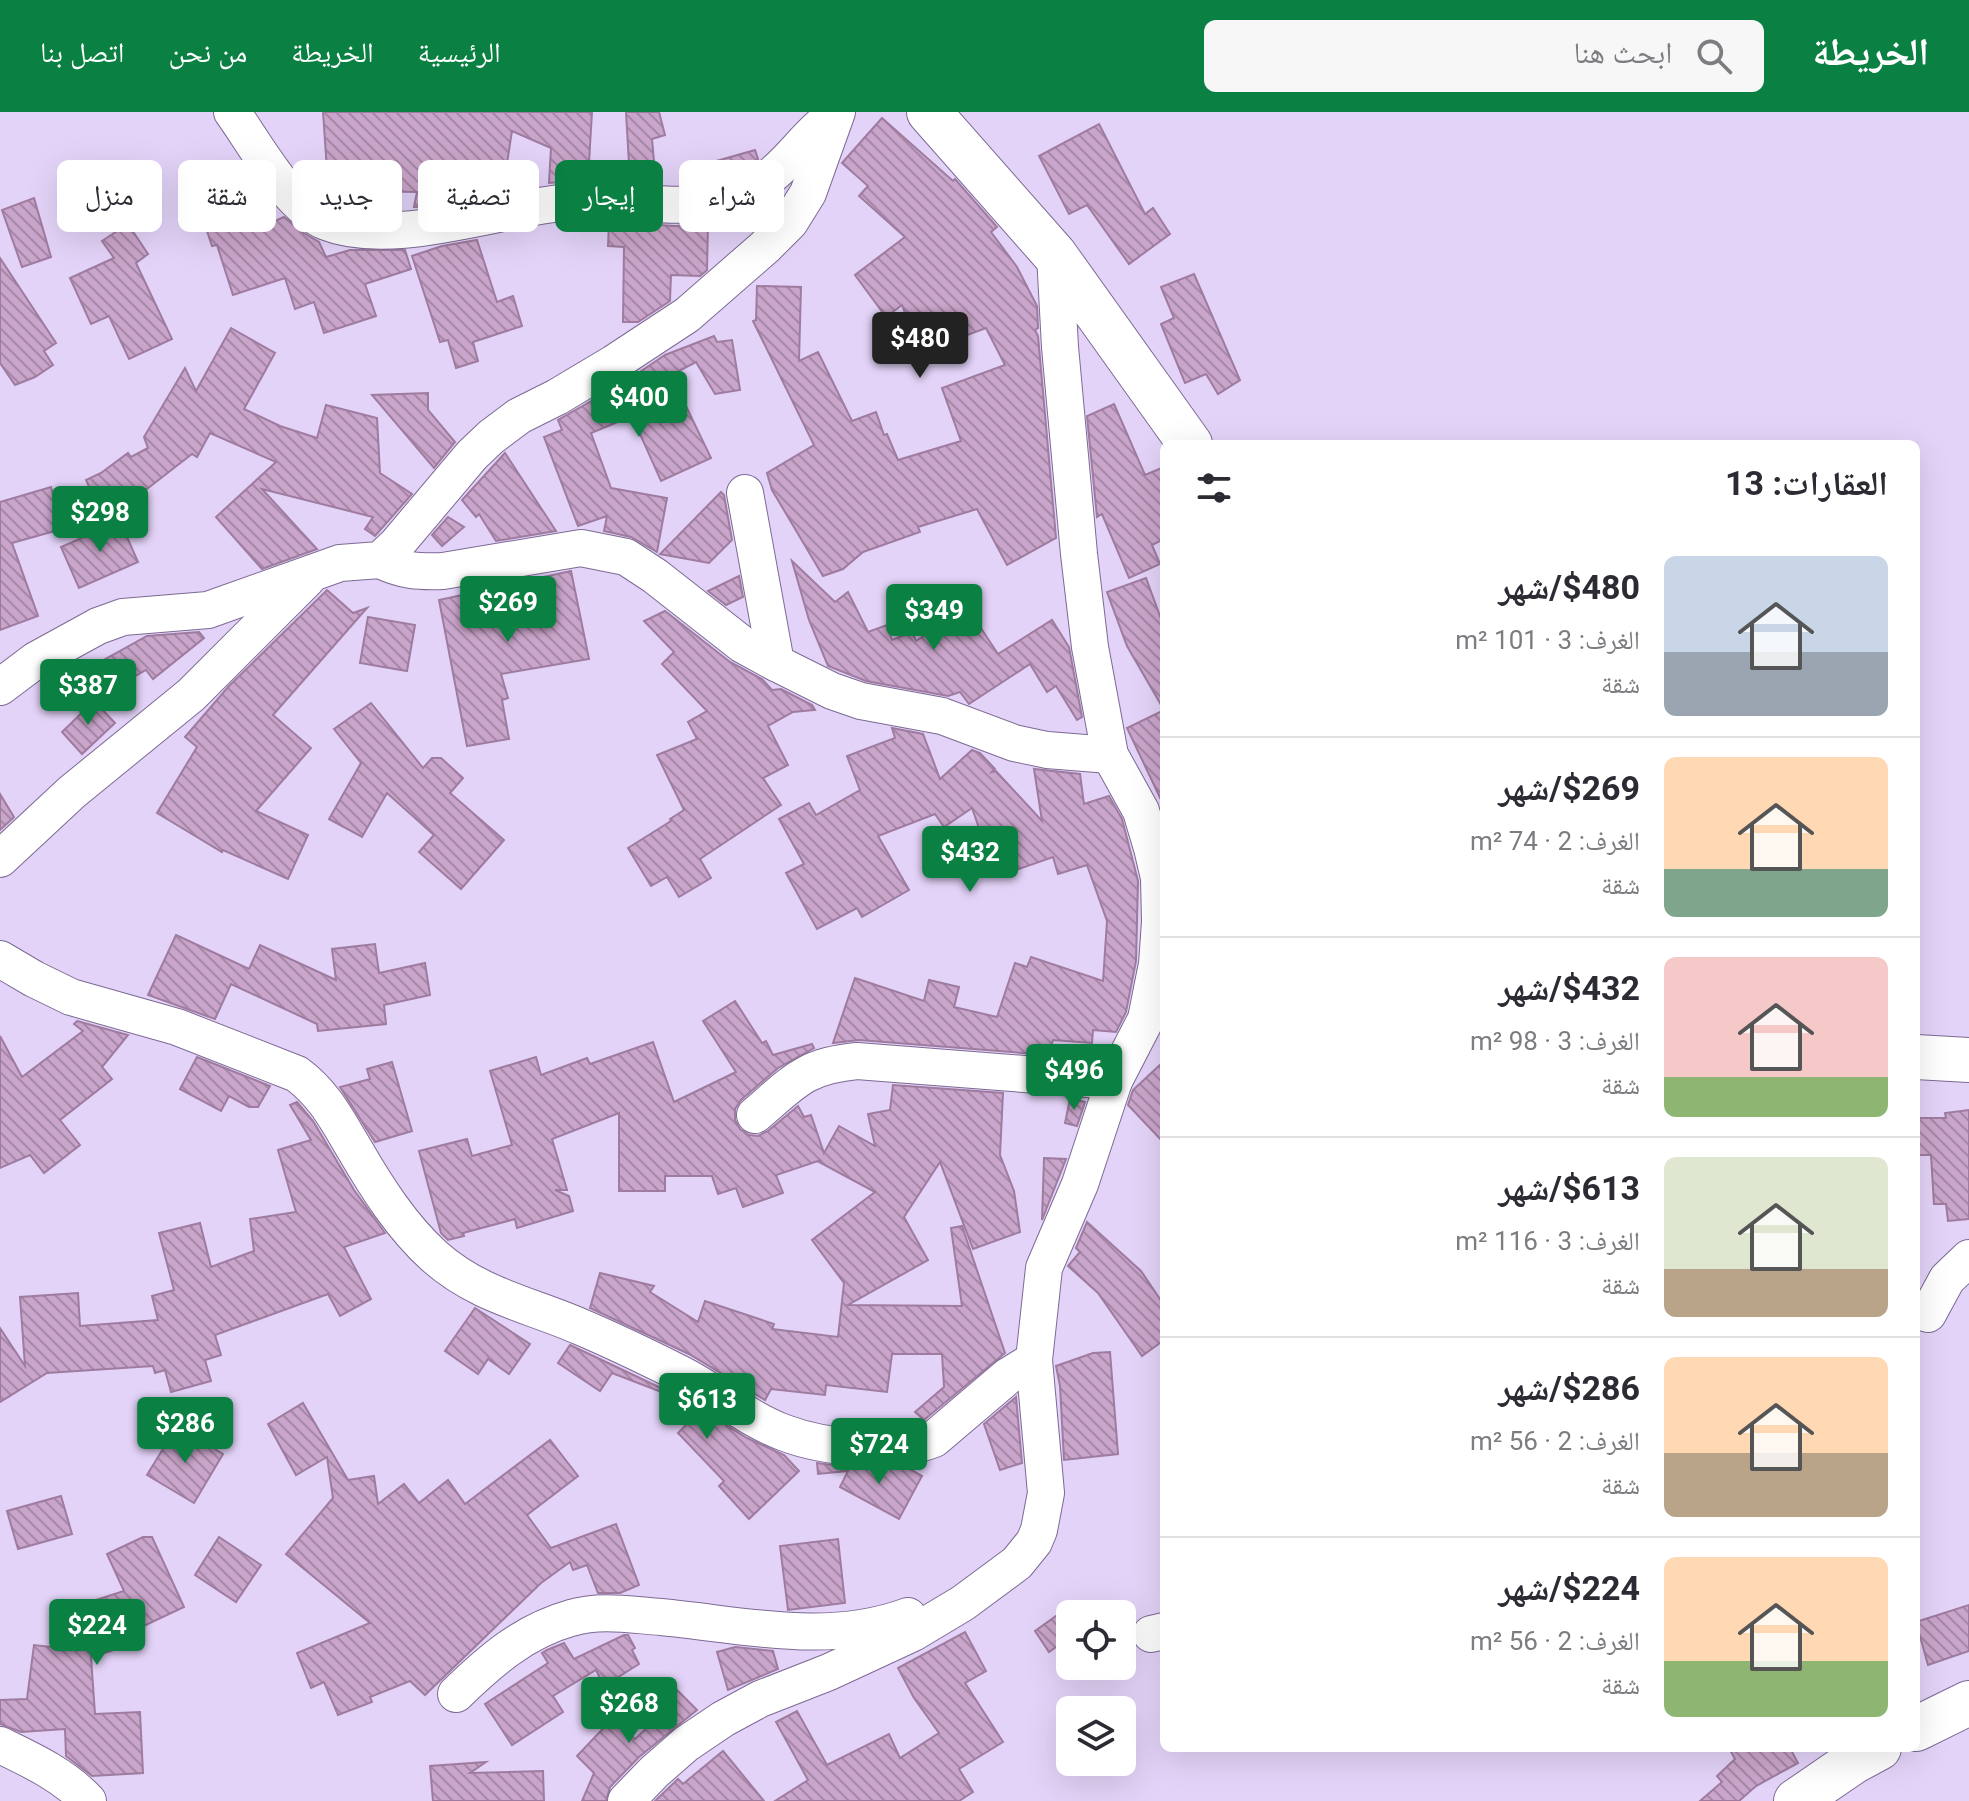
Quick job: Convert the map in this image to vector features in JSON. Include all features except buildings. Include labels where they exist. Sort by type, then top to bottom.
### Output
[{"type":"main road","points":[[929,112],[1055,255],[1187,440]]},
{"type":"main road","points":[[1920,1057],[1969,1060]]},
{"type":"main road","points":[[1920,1727],[1969,1703]]},
{"type":"main road","points":[[1796,1801],[1872,1752]]},
{"type":"street","points":[[232,112],[284,186],[305,208],[323,221],[344,228],[367,230],[453,223],[534,206],[583,201],[719,201],[768,179],[801,143],[836,113]]},
{"type":"street","points":[[380,560],[491,437],[519,416],[614,363],[687,315],[765,247],[790,222],[808,193],[836,113]]},
{"type":"street","points":[[626,1801],[686,1744],[723,1719],[760,1699],[829,1672],[913,1633],[970,1597],[1017,1563],[1034,1542],[1044,1514],[1046,1493],[1034,1360],[1044,1268],[1080,1184],[1114,1081],[1156,1003],[1160,922],[1159,878],[1141,811],[1110,755],[1090,647],[1060,347],[1055,255]]},
{"type":"street","points":[[745,493],[776,663]]},
{"type":"street","points":[[0,687],[36,660],[98,626],[123,617],[208,610],[340,563],[380,560],[407,571],[443,571],[581,548],[626,557],[743,645],[832,691],[861,701],[942,716],[1014,743],[1047,750],[1110,755]]},
{"type":"street","points":[[0,859],[72,792],[191,695],[314,572]]},
{"type":"street","points":[[0,959],[71,997],[177,1027],[297,1074],[326,1100],[381,1192],[410,1231],[462,1279],[498,1298],[580,1327],[683,1375],[785,1433],[846,1445],[884,1448],[920,1444],[946,1430],[1008,1376],[1034,1360]]},
{"type":"street","points":[[755,1115],[808,1071],[831,1063],[857,1061],[1114,1081]]},
{"type":"street","points":[[1920,1311],[1928,1314],[1947,1279],[1969,1258]]},
{"type":"street","points":[[456,1694],[493,1658],[541,1630],[574,1617],[623,1613],[763,1630],[834,1633],[880,1626],[970,1597]]},
{"type":"street","points":[[0,1745],[40,1764],[88,1801]]}]
